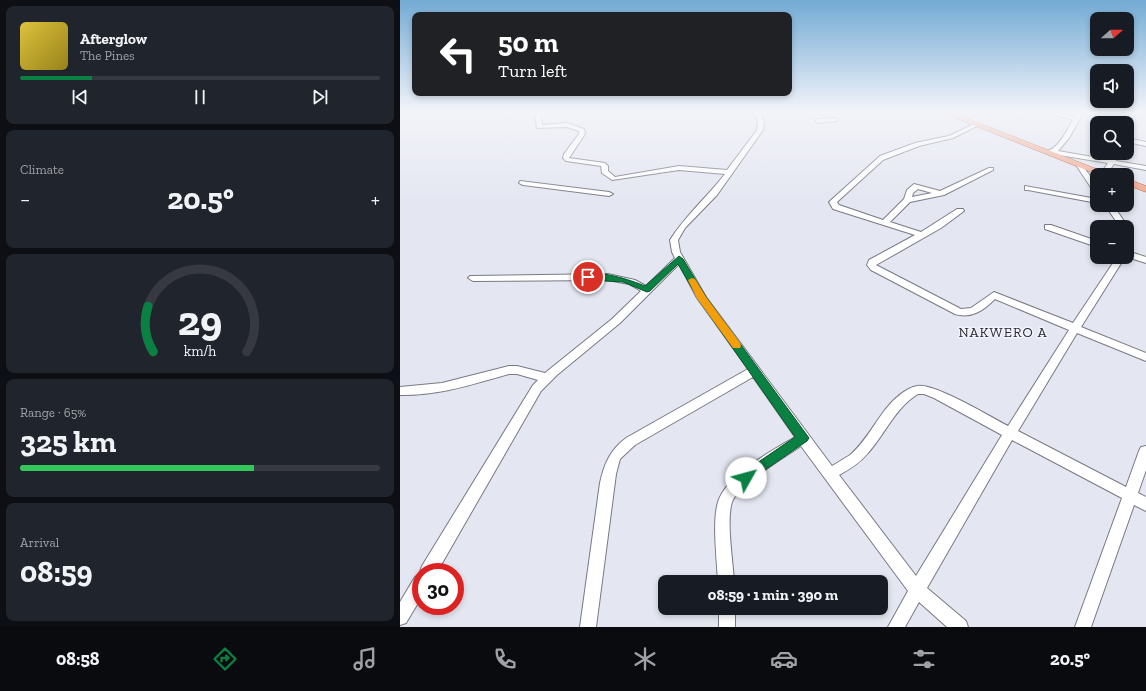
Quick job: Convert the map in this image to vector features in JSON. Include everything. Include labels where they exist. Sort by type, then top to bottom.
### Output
[{"type":"main road","points":[[1022,142],[1090,169]]},
{"type":"main road","points":[[1134,185],[1146,189]]},
{"type":"street","points":[[576,142],[567,154],[566,159],[570,161],[603,164],[605,166],[604,172],[614,179],[679,168],[729,172]]},
{"type":"street","points":[[752,142],[740,160],[729,172],[714,193],[676,235],[674,246],[679,259],[702,298],[754,371],[917,590],[960,627]]},
{"type":"street","points":[[922,235],[836,207],[833,202],[882,157],[925,142]]},
{"type":"street","points":[[1049,152],[1061,142]]},
{"type":"street","points":[[1049,152],[1146,168]]},
{"type":"street","points":[[1108,168],[1112,162]]},
{"type":"street","points":[[1079,165],[1090,180]]},
{"type":"street","points":[[907,200],[941,193],[991,169]]},
{"type":"street","points":[[523,184],[609,194]]},
{"type":"street","points":[[885,222],[907,200],[910,192],[917,186],[941,193]]},
{"type":"street","points":[[1028,188],[1090,200]]},
{"type":"street","points":[[960,211],[922,235],[872,262],[871,265],[874,268],[959,312],[967,314],[972,312],[994,295],[1074,329],[1146,357]]},
{"type":"street","points":[[1048,227],[1090,242]]},
{"type":"street","points":[[1134,256],[1146,260]]},
{"type":"street","points":[[433,563],[538,388],[546,378],[616,321],[679,259]]},
{"type":"street","points":[[896,627],[1010,433],[1074,329],[1116,264]]},
{"type":"street","points":[[473,278],[608,277],[632,282],[647,290]]},
{"type":"street","points":[[400,391],[416,392],[437,390],[509,370],[517,370],[546,378]]},
{"type":"street","points":[[588,627],[607,483],[611,463],[616,453],[624,445],[754,371]]},
{"type":"street","points":[[830,474],[854,459],[864,449],[888,415],[913,390],[926,390],[1146,504]]},
{"type":"street","points":[[726,575],[725,500],[738,485],[754,471],[803,438]]},
{"type":"street","points":[[1083,627],[1146,451]]},
{"type":"street","points":[[400,617],[412,598]]},
{"type":"street","points":[[727,615],[727,627]]},
{"type":"slow traffic","points":[[692,280],[702,298],[736,346]]},
{"type":"district","name":"NAKWERO A","points":[[1003,332]]},
{"type":"route","points":[[588,277],[608,277],[625,280],[647,290],[679,259],[688,271],[702,298],[803,438],[746,478]]}]
